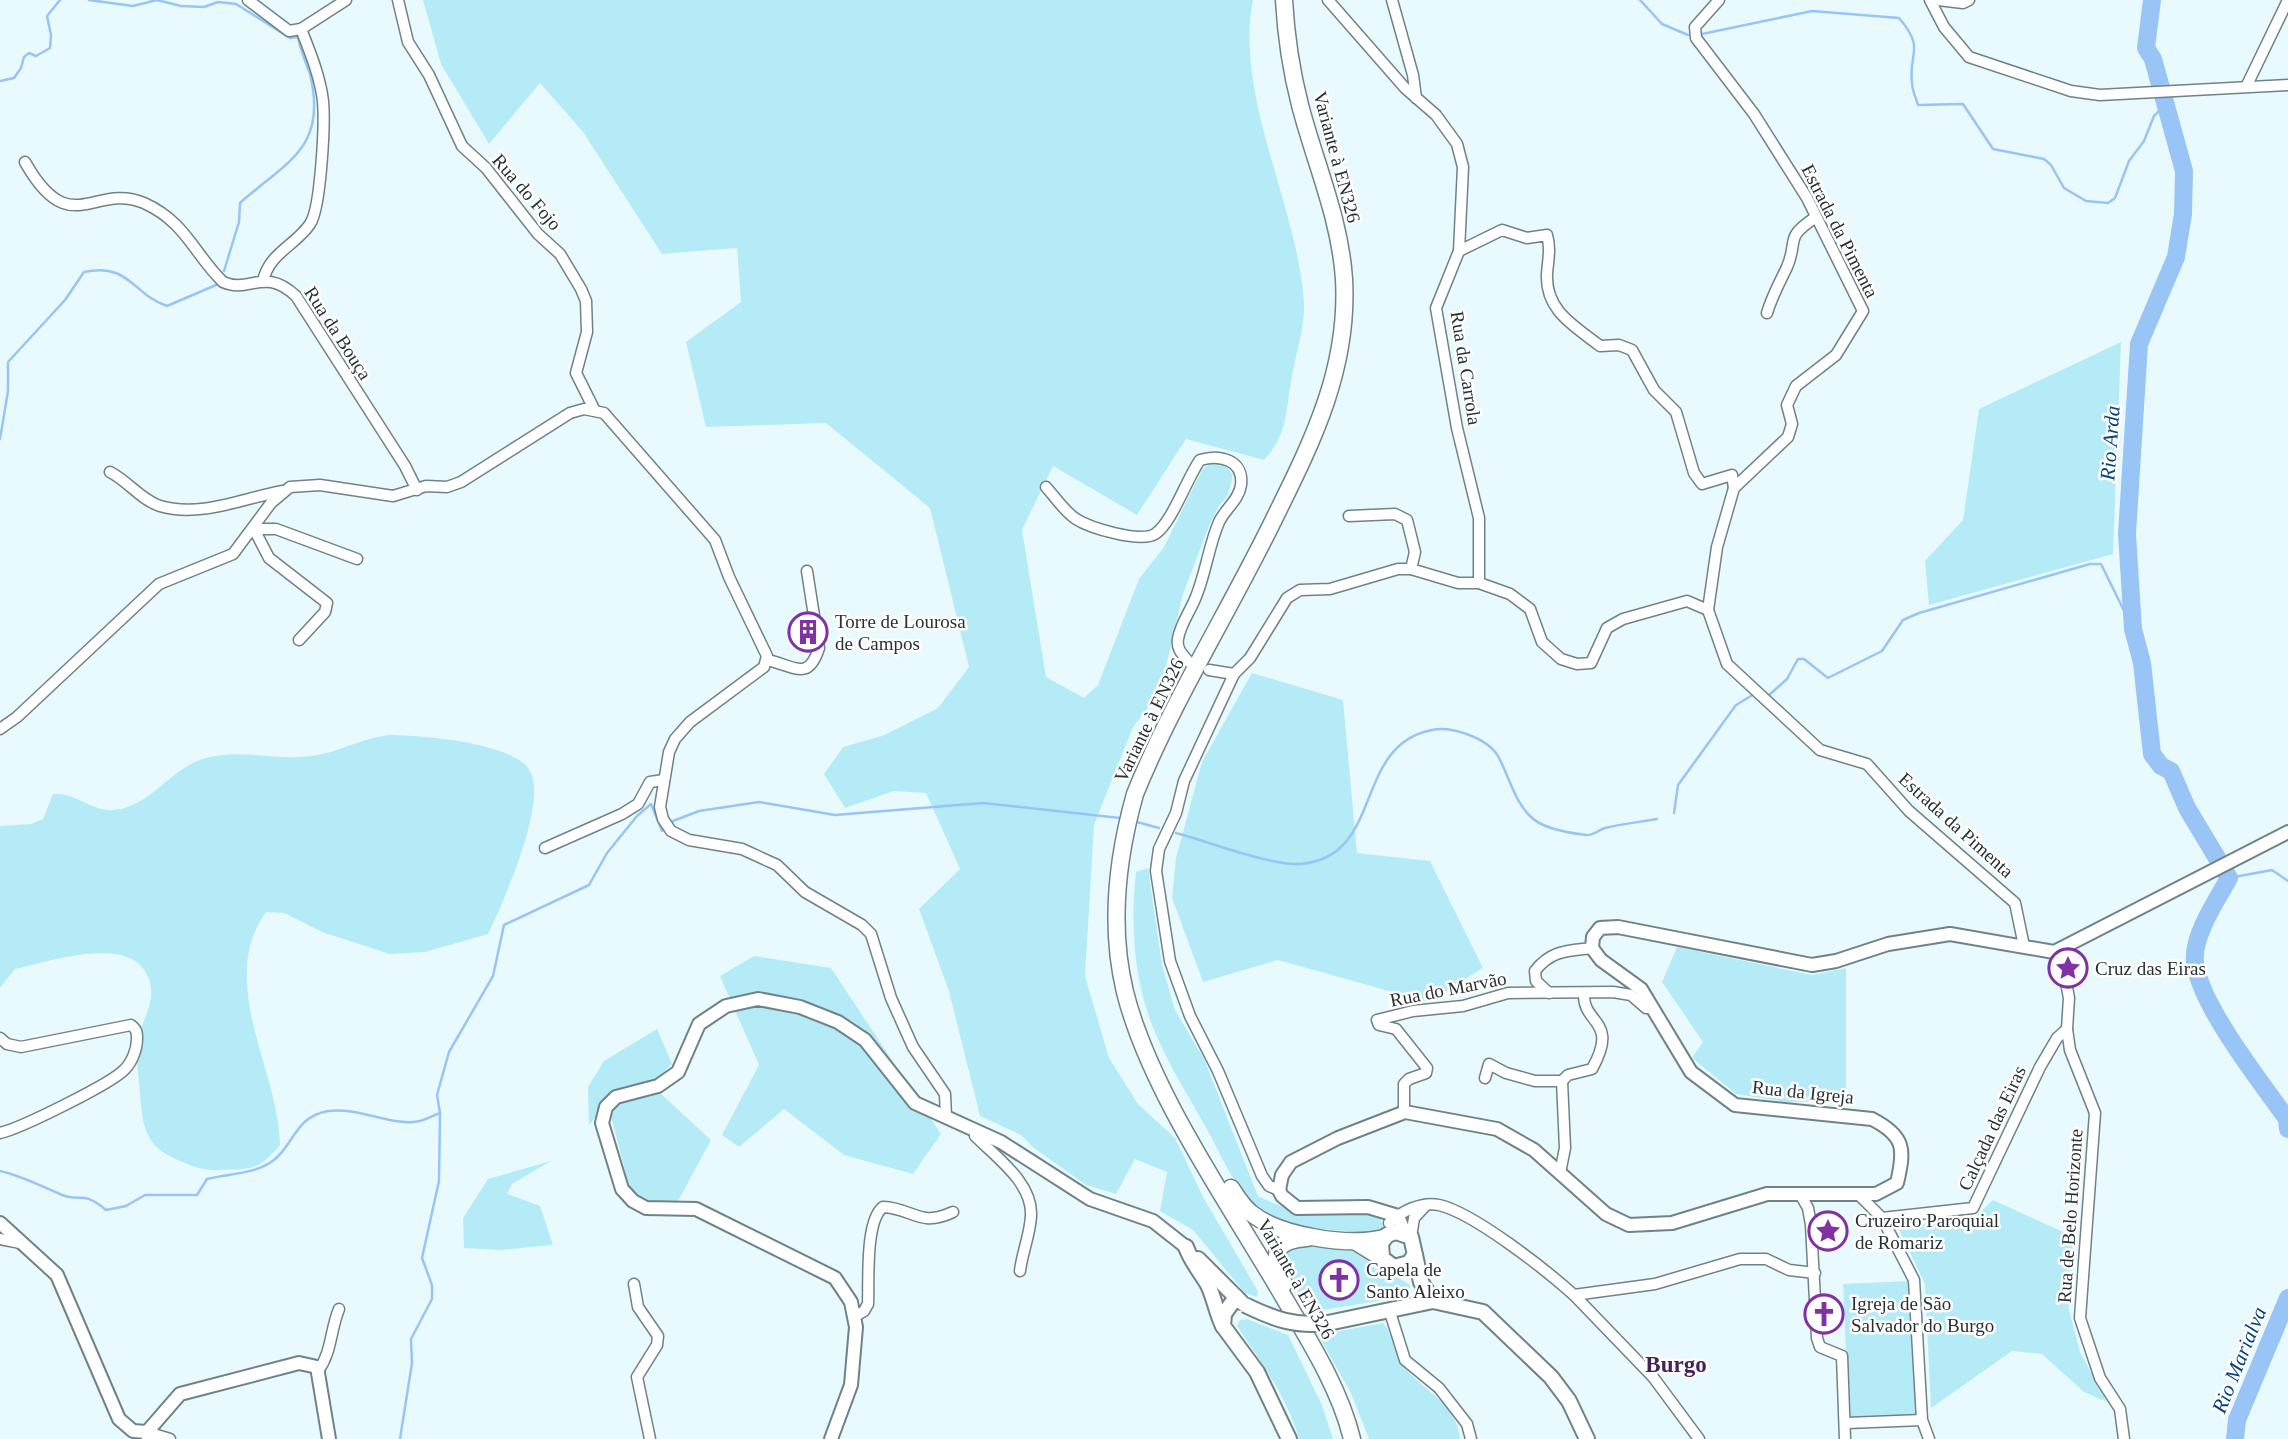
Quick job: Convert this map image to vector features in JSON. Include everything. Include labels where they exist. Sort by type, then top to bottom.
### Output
[{"type":"main road","name":"Variante à EN326","points":[[1284,0],[1287,46],[1300,105],[1333,214],[1343,277],[1344,322],[1339,366],[1314,439],[1244,581],[1146,767],[1129,817],[1117,893],[1116,936],[1125,992],[1156,1075],[1330,1381],[1352,1439]]},
{"type":"main road","points":[[1195,1146],[1221,1173],[1252,1214],[1281,1229],[1356,1242],[1420,1282],[1433,1301]]},
{"type":"main road","points":[[1356,1242],[1396,1230]]},
{"type":"main road","points":[[1396,1230],[1415,1254],[1420,1282]]},
{"type":"main road","points":[[1382,1258],[1380,1248],[1396,1230]]},
{"type":"main road","points":[[1293,1313],[1277,1267],[1277,1252],[1286,1242],[1322,1237]]},
{"type":"main road","points":[[1186,1247],[1240,1301],[1276,1321],[1295,1325],[1328,1323],[1433,1301],[1470,1307],[1494,1320],[1550,1377],[1569,1401],[1587,1439]]},
{"type":"main road","points":[[1186,1247],[1192,1263],[1208,1284],[1214,1310],[1258,1372],[1289,1439]]},
{"type":"main road","points":[[1399,1267],[1409,1263],[1415,1254]]},
{"type":"main road","points":[[1223,1326],[1224,1314],[1240,1301]]},
{"type":"street","points":[[248,0],[289,31],[301,29],[346,0]]},
{"type":"street","name":"Rua do Fojo","points":[[398,0],[408,42],[429,75],[462,146],[486,168],[538,234],[560,254],[581,289],[586,301],[587,332],[576,373],[594,410]]},
{"type":"street","name":"Rua da Carrola","points":[[1328,0],[1416,98],[1436,115],[1457,144],[1464,167],[1459,251],[1436,309],[1457,428],[1479,518],[1479,583]]},
{"type":"street","points":[[1392,0],[1413,75],[1416,98]]},
{"type":"street","name":"Estrada da Pimenta","points":[[1719,0],[1695,27],[1696,38],[1754,114],[1816,217],[1863,311],[1836,355],[1796,386],[1787,405],[1792,424],[1788,438],[1734,488],[1717,547],[1708,610],[1727,664],[1797,732],[1820,750],[1867,764],[1909,811],[2015,903],[2024,946]]},
{"type":"street","points":[[1930,0],[1944,27],[1969,57],[2086,94],[2288,85]]},
{"type":"street","points":[[1938,0],[1963,3],[1969,0]]},
{"type":"street","points":[[2247,85],[2288,0]]},
{"type":"street","points":[[263,281],[265,269],[279,251],[308,227],[317,208],[323,101],[314,61],[301,29]]},
{"type":"street","name":"Rua da Bouça","points":[[26,162],[46,188],[70,206],[84,207],[122,197],[145,204],[191,239],[223,282],[234,285],[277,282],[296,296],[405,466],[417,490]]},
{"type":"street","points":[[1767,313],[1788,263],[1791,240],[1803,225],[1816,217]]},
{"type":"street","points":[[1459,251],[1502,230],[1527,238],[1547,235],[1550,246],[1546,277],[1553,304],[1563,320],[1600,346],[1619,345],[1632,350],[1654,390],[1676,412],[1693,473],[1702,484],[1732,475],[1734,488]]},
{"type":"street","points":[[0,729],[17,717],[159,584],[233,554],[271,503],[290,486],[306,484],[382,495],[417,490],[426,486],[447,487],[461,482],[570,414],[594,410],[604,413],[715,540],[729,577],[765,647],[767,660],[764,667],[690,722],[675,739],[660,807],[671,831],[688,840],[742,849],[777,865],[805,892],[862,925],[871,934],[913,1048],[945,1094],[946,1117]]},
{"type":"street","points":[[1046,487],[1074,518],[1116,533],[1142,538],[1155,534],[1164,523],[1200,460],[1223,457],[1234,463],[1241,475],[1241,487],[1216,528],[1197,595],[1177,642],[1181,653],[1189,662]]},
{"type":"street","points":[[110,472],[154,503],[177,508],[222,507],[284,491]]},
{"type":"street","points":[[1349,516],[1395,514],[1407,520],[1415,552],[1411,569]]},
{"type":"street","points":[[254,529],[276,529],[357,559]]},
{"type":"street","points":[[254,529],[269,558],[327,603],[325,612],[299,640]]},
{"type":"street","points":[[1279,1190],[1269,1186],[1262,1177],[1217,1071],[1190,1016],[1170,961],[1156,871],[1159,849],[1176,813],[1184,780],[1234,674],[1250,658],[1287,598],[1300,590],[1330,589],[1398,569],[1411,569],[1458,583],[1479,583],[1510,594],[1530,609],[1542,642],[1561,659],[1577,664],[1591,663],[1607,628],[1623,619],[1687,601],[1708,610]]},
{"type":"street","points":[[767,660],[804,670],[811,667],[817,656],[819,648],[807,571]]},
{"type":"street","points":[[1209,670],[1234,674]]},
{"type":"street","points":[[545,848],[622,814],[638,804],[650,782],[664,780]]},
{"type":"street","points":[[1549,993],[1535,981],[1535,971],[1541,963],[1552,954],[1592,948],[1593,937],[1600,928],[1618,927],[1812,965],[1836,961],[1888,944],[1950,934],[2054,952],[2288,832]]},
{"type":"street","name":"Rua da Igreja","points":[[1404,1112],[1497,1129],[1534,1150],[1606,1214],[1629,1225],[1672,1223],[1767,1194],[1876,1194],[1897,1183],[1902,1162],[1901,1142],[1888,1127],[1872,1119],[1735,1105],[1691,1073],[1641,989],[1601,960],[1592,948]]},
{"type":"street","name":"Rua de Belo Horizonte","points":[[2054,952],[2065,977],[2069,998],[2067,1029],[2070,1050],[2095,1113],[2080,1318],[2101,1378],[2119,1409],[2124,1439]]},
{"type":"street","name":"Rua do Marvão","points":[[1404,1112],[1404,1084],[1409,1079],[1426,1073],[1427,1068],[1396,1029],[1379,1025],[1377,1020],[1413,1011],[1463,1006],[1508,993],[1613,992],[1631,995],[1646,1008],[1653,1008]]},
{"type":"street","points":[[1560,1173],[1565,1148],[1562,1082],[1568,1075],[1592,1069],[1602,1045],[1602,1030],[1584,1002],[1584,993]]},
{"type":"street","points":[[831,1439],[850,1385],[855,1358],[851,1302],[835,1278],[696,1209],[646,1208],[633,1201],[622,1189],[602,1123],[606,1107],[616,1097],[658,1086],[678,1072],[699,1024],[726,1006],[758,999],[800,1007],[838,1022],[865,1040],[915,1103],[1001,1142],[1090,1199],[1153,1221],[1186,1247]]},
{"type":"street","points":[[0,1038],[7,1044],[20,1047],[131,1025],[137,1032],[137,1044],[125,1070],[107,1083],[18,1128],[0,1133]]},
{"type":"street","name":"Calçada das Eiras","points":[[1882,1218],[1973,1208],[2040,1067],[2057,1038],[2067,1029]]},
{"type":"street","points":[[1485,1078],[1489,1064],[1506,1073],[1535,1081],[1562,1082]]},
{"type":"street","points":[[1396,1230],[1377,1208],[1297,1208],[1282,1196],[1279,1190],[1282,1175],[1291,1162],[1338,1138],[1404,1112]]},
{"type":"street","points":[[975,1130],[975,1136],[1024,1189],[1030,1203],[1031,1216],[1020,1271]]},
{"type":"street","points":[[1800,1194],[1810,1216],[1817,1338],[1820,1347],[1842,1356],[1847,1423],[1845,1439]]},
{"type":"street","points":[[1858,1194],[1882,1218],[1914,1280],[1922,1420],[1929,1439]]},
{"type":"street","points":[[1396,1230],[1414,1218],[1426,1205]]},
{"type":"street","points":[[1396,1230],[1426,1205],[1438,1205],[1480,1227],[1574,1295],[1645,1368],[1699,1439]]},
{"type":"street","points":[[854,1317],[864,1311],[868,1304],[872,1225],[877,1212],[883,1207],[892,1207],[916,1217],[937,1220],[953,1212]]},
{"type":"street","points":[[0,1223],[57,1275],[119,1419],[133,1431],[170,1439]]},
{"type":"street","points":[[0,1239],[24,1243]]},
{"type":"street","points":[[1574,1295],[1655,1284],[1740,1259],[1766,1259],[1789,1270],[1815,1273]]},
{"type":"street","points":[[634,1284],[638,1307],[658,1336],[657,1345],[638,1377],[650,1439]]},
{"type":"street","points":[[318,1371],[330,1349],[332,1324],[339,1309]]},
{"type":"street","points":[[1389,1310],[1405,1360],[1439,1388],[1467,1424],[1472,1438]]},
{"type":"street","points":[[147,1436],[180,1394],[299,1363],[317,1367],[329,1439]]},
{"type":"street","points":[[1847,1423],[1922,1420]]},
{"type":"shaded area","points":[[423,0],[1253,0],[1249,37],[1252,74],[1259,112],[1291,228],[1304,303],[1282,432],[1264,460],[1186,439],[1137,515],[1053,466],[1022,530],[1046,677],[1084,698],[1098,685],[1139,579],[1164,547],[1202,470],[1212,462],[1226,466],[1233,475],[1228,495],[1218,507],[1209,526],[1183,594],[1160,692],[1133,727],[1094,825],[1085,976],[1109,1058],[1138,1104],[1175,1138],[1203,1197],[1258,1291],[1257,1297],[1245,1293],[1193,1230],[1160,1211],[1167,1172],[1135,1159],[1116,1194],[1086,1185],[1034,1148],[1021,1135],[980,1116],[949,991],[919,909],[960,869],[926,793],[894,791],[845,808],[824,774],[843,747],[882,736],[938,708],[969,667],[930,508],[826,423],[706,427],[686,342],[741,302],[737,248],[662,254],[583,132],[540,83],[489,144],[441,64]]},
{"type":"shaded area","points":[[2121,342],[2113,554],[1929,605],[1925,561],[1963,520],[1979,409]]},
{"type":"shaded area","points":[[1252,673],[1343,700],[1357,853],[1430,861],[1483,968],[1428,1002],[1278,960],[1203,982],[1172,898],[1176,858],[1202,762]]},
{"type":"shaded area","points":[[388,735],[442,739],[486,747],[521,761],[530,771],[534,786],[529,828],[513,877],[488,934],[425,952],[390,954],[322,932],[284,913],[266,912],[252,939],[247,967],[248,997],[277,1116],[280,1145],[260,1164],[240,1169],[207,1170],[172,1158],[149,1138],[143,1119],[137,1047],[151,991],[145,971],[135,961],[120,955],[103,953],[65,957],[15,969],[0,988],[0,826],[31,824],[43,819],[53,794],[69,796],[106,810],[126,807],[148,796],[189,765],[214,756],[311,756]]},
{"type":"shaded area","points":[[1148,868],[1162,965],[1175,1010],[1204,1059],[1258,1196],[1300,1210],[1373,1215],[1381,1220],[1383,1228],[1377,1234],[1303,1226],[1275,1218],[1254,1204],[1232,1175],[1164,1051],[1144,999],[1134,936],[1134,893],[1136,872]]},
{"type":"shaded area","points":[[1677,947],[1812,975],[1846,968],[1846,1101],[1786,1102],[1736,1094],[1692,1058],[1703,1042],[1662,982]]},
{"type":"shaded area","points":[[754,956],[831,968],[941,1134],[913,1174],[844,1155],[784,1109],[739,1147],[722,1135],[759,1065],[720,976]]},
{"type":"shaded area","points":[[657,1029],[672,1064],[655,1081],[616,1092],[589,1125],[588,1087],[604,1061]]},
{"type":"shaded area","points":[[659,1092],[711,1140],[677,1203],[641,1201],[630,1190],[611,1116],[618,1101]]},
{"type":"shaded area","points":[[551,1161],[512,1184],[507,1194],[540,1206],[553,1245],[501,1250],[464,1248],[463,1218],[488,1179]]},
{"type":"shaded area","points":[[1993,1200],[2074,1237],[2069,1310],[2080,1352],[2107,1402],[2084,1392],[2042,1354],[2012,1351],[1931,1408],[1925,1284],[1898,1227],[1973,1219]]},
{"type":"shaded area","points":[[1302,1244],[1342,1247],[1360,1254],[1410,1285],[1410,1296],[1309,1312],[1290,1285],[1282,1253]]},
{"type":"shaded area","points":[[1910,1281],[1916,1415],[1849,1418],[1843,1284]]},
{"type":"shaded area","points":[[1247,1319],[1288,1335],[1322,1405],[1333,1439],[1299,1439],[1280,1394],[1237,1326],[1240,1320]]},
{"type":"shaded area","points":[[1383,1323],[1401,1363],[1452,1415],[1460,1439],[1369,1439],[1351,1393],[1318,1335]]},
{"type":"waterway","points":[[0,81],[14,78],[24,57],[29,53],[36,56],[50,48],[51,35],[47,16],[60,0]]},
{"type":"waterway","points":[[89,0],[133,6],[157,0],[181,6],[204,7],[218,2],[236,4],[290,38],[298,37],[310,74],[314,99],[313,119],[308,136],[288,163],[240,203],[239,222],[224,271]]},
{"type":"waterway","points":[[1640,0],[1662,24],[1688,35]]},
{"type":"waterway","name":"Rio Arda","points":[[2152,0],[2146,48],[2153,59],[2184,171],[2183,214],[2176,257],[2139,344],[2127,534],[2133,629],[2142,663],[2152,754],[2161,766],[2171,771],[2187,808],[2229,878],[2206,918],[2197,941],[2195,962],[2199,979],[2219,1020],[2287,1119],[2288,1129]]},
{"type":"waterway","points":[[1702,34],[1812,11],[1899,18],[1914,44],[1911,73],[1918,105],[1963,104],[1993,149],[2044,159],[2051,165],[2064,188],[2086,201],[2108,203],[2115,198],[2129,161],[2144,141],[2154,116],[2166,104]]},
{"type":"waterway","points":[[0,439],[8,391],[8,362],[65,300],[84,272],[99,270],[121,275],[155,301],[167,306],[216,285]]},
{"type":"waterway","points":[[1768,696],[1787,679],[1798,659],[1804,659],[1828,678],[1882,651],[1903,620],[1919,613],[2090,564],[2101,564],[2133,629]]},
{"type":"waterway","points":[[1674,813],[1678,785],[1736,705],[1751,696]]},
{"type":"waterway","points":[[1176,833],[1288,864],[1300,864],[1327,857],[1345,843],[1358,823],[1377,777],[1390,756],[1407,740],[1440,729],[1468,735],[1493,750],[1520,804],[1542,825],[1564,832],[1589,835],[1605,828],[1657,819]]},
{"type":"waterway","points":[[673,821],[699,811],[759,802],[835,815],[983,803],[1120,818]]},
{"type":"waterway","points":[[400,1439],[412,1363],[411,1339],[432,1299],[432,1285],[422,1258],[439,1181],[440,1113],[437,1095],[449,1052],[493,976],[504,925],[589,885],[607,853],[637,816],[651,804],[662,831]]},
{"type":"waterway","points":[[1137,822],[1159,828]]},
{"type":"waterway","points":[[2229,878],[2272,870],[2288,881]]},
{"type":"waterway","points":[[0,1171],[68,1197],[86,1198],[106,1210],[126,1206],[145,1195],[197,1195],[207,1179],[250,1171],[266,1165],[281,1153],[302,1125],[317,1114],[339,1110],[393,1121],[414,1122],[440,1113]]},
{"type":"waterway","name":"Rio Marialva","points":[[2235,1439],[2237,1420],[2288,1298]]},
{"type":"place","name":"Torre de Lourosa de Campos","points":[[808,632]]},
{"type":"place","name":"Cruz das Eiras","points":[[2068,968]]},
{"type":"place","name":"Cruzeiro Paroquial de Romariz","points":[[1828,1231]]},
{"type":"place","name":"Capela de Santo Aleixo","points":[[1339,1280]]},
{"type":"place","name":"Igreja de São Salvador do Burgo","points":[[1824,1314]]},
{"type":"district","name":"Burgo","points":[[1676,1364]]}]
